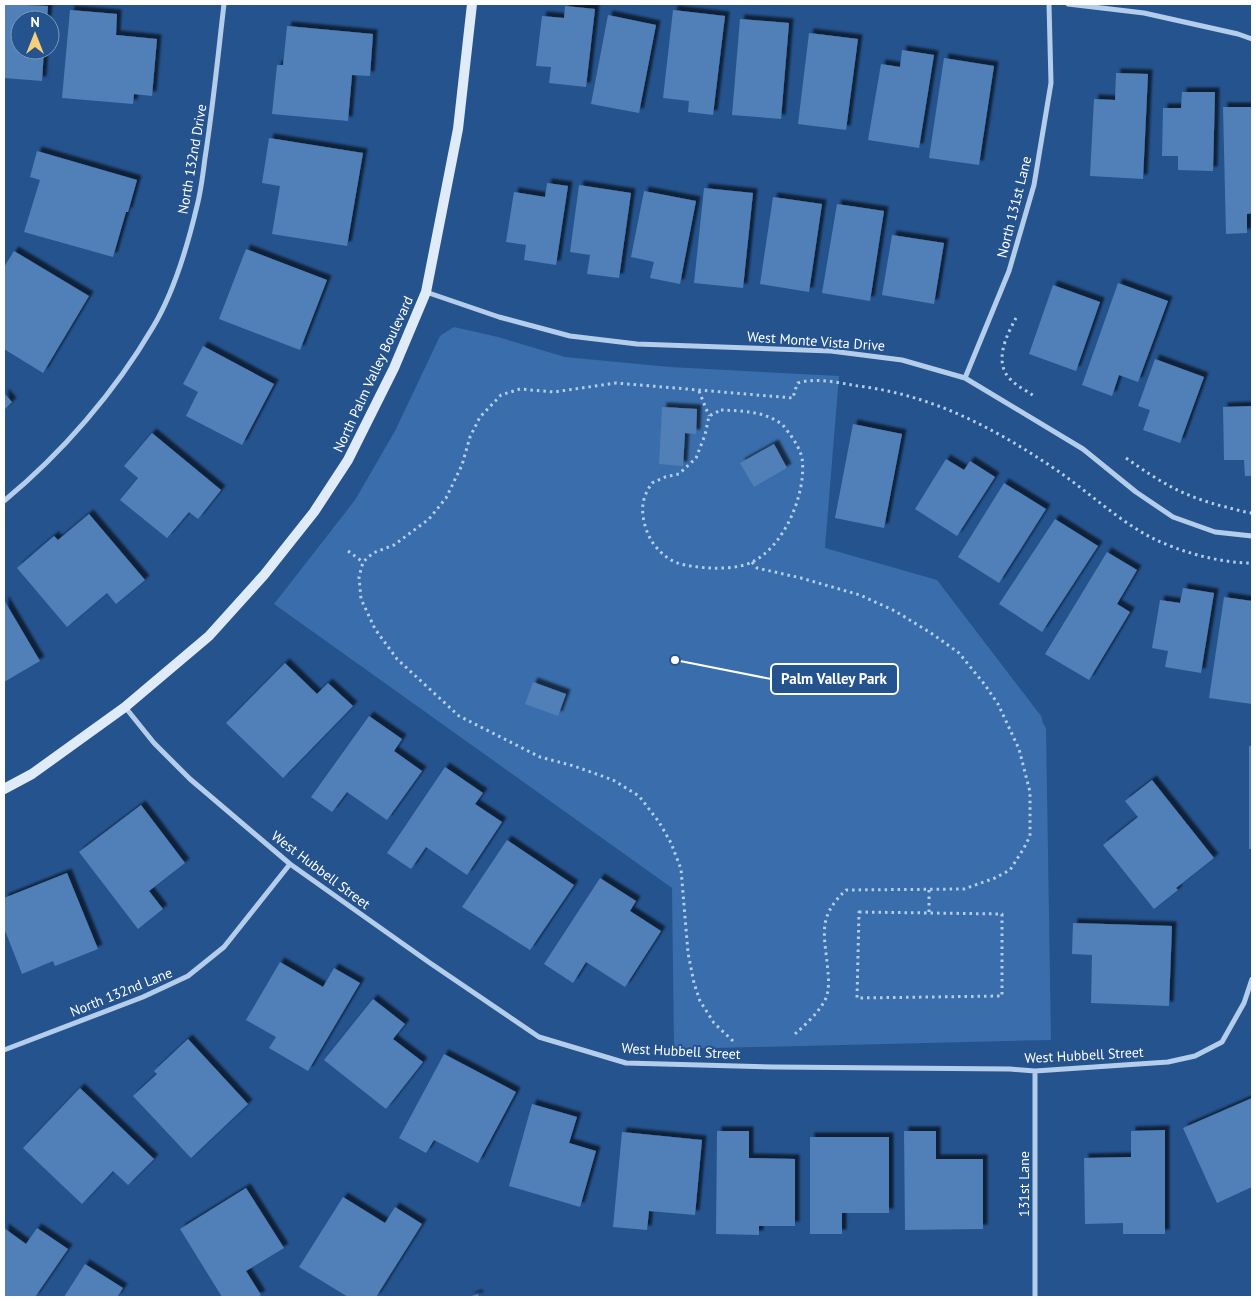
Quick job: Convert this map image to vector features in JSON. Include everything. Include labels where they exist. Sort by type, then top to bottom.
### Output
[{"type":"street","name":"North 132nd Drive","points":[[4,501],[32,478],[79,429],[123,373],[154,326],[177,274],[198,205],[212,114],[224,4]]},
{"type":"street","name":"North Palm Valley Boulevard","points":[[4,789],[32,774],[125,707],[209,636],[264,575],[314,512],[348,460],[415,322],[426,292],[458,129],[472,4]]},
{"type":"street","name":"North 131st Lane","points":[[965,378],[1009,271],[1034,185],[1051,83],[1048,4]]},
{"type":"street","points":[[1068,4],[1144,13],[1238,34],[1252,39]]},
{"type":"street","name":"West Monte Vista Drive","points":[[426,292],[499,317],[570,336],[636,344],[831,351],[902,360],[965,378],[1083,449],[1136,492],[1173,517],[1214,532],[1252,536]]},
{"type":"street","name":"West Hubbell Street","points":[[125,707],[154,743],[190,779],[290,864],[539,1037],[626,1063],[774,1067],[1010,1069],[1035,1071],[1168,1062],[1195,1056],[1222,1042],[1244,1003],[1252,980]]},
{"type":"street","name":"North 132nd Lane","points":[[4,1050],[143,997],[188,976],[224,947],[290,864]]},
{"type":"street","name":"131st Lane","points":[[1035,1071],[1035,1297]]},
{"type":"path","points":[[1016,318],[1010,329],[1001,357],[1004,370],[1011,380],[1040,400]]},
{"type":"path","points":[[733,1041],[714,1023],[700,1001],[688,953],[681,869],[671,843],[659,822],[639,796],[613,780],[574,766],[540,757],[460,716],[397,658],[375,629],[361,599],[359,577],[363,562],[374,553],[394,545],[429,519],[450,490],[462,465],[470,437],[480,417],[501,395],[520,389],[554,392],[616,383],[793,398],[798,383],[809,380],[868,387],[904,394],[977,421],[1020,446],[1150,536],[1201,556],[1252,563]]},
{"type":"path","points":[[699,391],[709,416],[705,435],[696,458],[679,474],[665,477],[652,483],[643,504],[643,516],[653,544],[666,557],[682,565],[712,569],[752,562],[778,541],[790,520],[799,497],[802,483],[802,458],[798,445],[783,426],[762,415],[746,411],[721,410],[709,416]]},
{"type":"path","points":[[1125,457],[1162,483],[1181,492],[1205,502],[1252,513]]},
{"type":"path","points":[[348,551],[363,562]]},
{"type":"path","points":[[752,562],[757,568],[860,595],[895,611],[959,653],[985,684],[998,704],[1020,749],[1030,792],[1030,836],[1010,870],[995,878],[964,889],[846,890],[833,902],[826,914],[824,927],[829,979],[827,992],[824,1002],[817,1012],[796,1034]]},
{"type":"path","points":[[929,890],[929,913]]},
{"type":"path","points":[[859,912],[929,913],[1002,914],[1002,996],[857,998],[859,912]]},
{"type":"shaded area","points":[[454,327],[498,337],[565,357],[670,367],[839,376],[825,548],[937,580],[1041,716],[1046,728],[1051,1040],[674,1049],[672,888],[274,604],[355,500],[395,431],[440,336]]},
{"type":"building","points":[[4,4],[48,6],[48,10],[10,10],[10,60],[43,60],[42,81],[4,78]]},
{"type":"building","points":[[565,6],[595,9],[586,87],[549,83],[551,67],[536,66],[542,16],[564,18]]},
{"type":"building","points":[[70,10],[117,14],[116,35],[157,39],[152,96],[134,94],[133,104],[62,98]]},
{"type":"building","points":[[673,10],[725,16],[713,115],[688,112],[689,101],[663,98]]},
{"type":"building","points":[[608,15],[656,25],[639,113],[591,104]]},
{"type":"building","points":[[740,19],[789,23],[781,119],[732,115]]},
{"type":"building","points":[[287,26],[373,34],[370,76],[352,75],[348,121],[272,114],[277,65],[283,65]]},
{"type":"building","points":[[809,33],[858,39],[846,130],[798,124]]},
{"type":"building","points":[[902,50],[934,55],[919,148],[868,140],[881,64],[900,67]]},
{"type":"building","points":[[944,58],[994,66],[979,165],[929,158]]},
{"type":"building","points":[[1116,73],[1148,74],[1143,179],[1090,176],[1094,99],[1115,100]]},
{"type":"building","points":[[1182,92],[1215,92],[1213,171],[1178,170],[1178,156],[1162,156],[1163,108],[1181,108]]},
{"type":"building","points":[[1223,107],[1252,107],[1252,213],[1247,214],[1247,233],[1226,234]]},
{"type":"building","points":[[269,138],[363,153],[347,246],[272,234],[280,186],[262,183]]},
{"type":"building","points":[[37,151],[137,180],[113,257],[24,232],[40,180],[30,177]]},
{"type":"building","points":[[547,183],[568,186],[556,265],[524,260],[526,245],[506,242],[514,192],[545,197]]},
{"type":"building","points":[[579,185],[631,193],[619,278],[587,274],[590,255],[570,252]]},
{"type":"building","points":[[704,188],[753,193],[743,288],[694,283]]},
{"type":"building","points":[[644,191],[696,201],[680,284],[650,278],[654,262],[631,257]]},
{"type":"building","points":[[773,197],[822,204],[809,292],[760,284]]},
{"type":"building","points":[[837,204],[884,211],[870,301],[822,293]]},
{"type":"building","points":[[892,235],[944,243],[934,304],[882,295]]},
{"type":"building","points":[[246,249],[327,280],[300,350],[219,319]]},
{"type":"building","points":[[14,251],[89,296],[43,373],[4,349],[4,267]]},
{"type":"building","points":[[1118,283],[1168,301],[1138,382],[1119,375],[1112,396],[1082,385]]},
{"type":"building","points":[[1053,285],[1100,302],[1076,371],[1029,354]]},
{"type":"building","points":[[203,346],[274,384],[242,445],[186,416],[198,392],[183,384]]},
{"type":"building","points":[[1155,359],[1204,377],[1180,443],[1143,430],[1150,410],[1138,406]]},
{"type":"building","points":[[4,393],[12,402],[4,410]]},
{"type":"building","points":[[1252,406],[1252,476],[1245,476],[1244,460],[1224,460],[1223,407]]},
{"type":"building","points":[[662,407],[697,409],[696,434],[685,433],[683,466],[659,464]]},
{"type":"building","points":[[853,424],[902,434],[884,528],[835,518]]},
{"type":"building","points":[[152,433],[221,490],[198,519],[189,512],[167,538],[120,500],[138,478],[124,466]]},
{"type":"building","points":[[774,444],[787,468],[754,487],[740,463]]},
{"type":"building","points":[[946,459],[964,470],[970,461],[995,477],[957,536],[915,509]]},
{"type":"building","points":[[1004,483],[1046,509],[999,583],[958,557]]},
{"type":"building","points":[[89,514],[145,580],[116,604],[107,593],[67,627],[17,568],[54,536],[58,540]]},
{"type":"building","points":[[1055,519],[1098,546],[1042,632],[999,604]]},
{"type":"building","points":[[1107,552],[1137,570],[1117,604],[1130,612],[1089,680],[1045,654]]},
{"type":"building","points":[[1183,588],[1214,593],[1201,673],[1165,667],[1168,651],[1152,648],[1160,600],[1180,603]]},
{"type":"building","points":[[1224,597],[1252,601],[1252,704],[1209,698]]},
{"type":"building","points":[[4,600],[40,661],[4,682]]},
{"type":"building","points":[[285,663],[317,694],[328,683],[353,706],[283,778],[226,723]]},
{"type":"building","points":[[533,682],[566,694],[558,716],[525,704]]},
{"type":"building","points":[[369,716],[402,739],[394,751],[422,771],[387,820],[347,792],[332,812],[311,797]]},
{"type":"building","points":[[1249,746],[1252,746],[1252,849],[1249,849]]},
{"type":"building","points":[[445,767],[483,793],[475,804],[502,822],[467,875],[426,847],[411,869],[387,853]]},
{"type":"building","points":[[1152,780],[1214,858],[1176,888],[1178,890],[1154,909],[1103,845],[1138,817],[1125,801]]},
{"type":"building","points":[[141,805],[185,863],[149,891],[163,909],[138,929],[79,852]]},
{"type":"building","points":[[507,840],[574,885],[530,950],[462,907]]},
{"type":"building","points":[[67,873],[98,949],[55,966],[53,961],[22,974],[4,928],[4,898]]},
{"type":"building","points":[[600,878],[636,901],[630,911],[661,931],[625,987],[586,962],[573,983],[544,964]]},
{"type":"building","points":[[1073,923],[1172,926],[1169,1006],[1091,1003],[1092,955],[1072,954]]},
{"type":"building","points":[[280,962],[323,987],[334,968],[360,983],[308,1071],[269,1048],[276,1037],[246,1020]]},
{"type":"building","points":[[373,999],[405,1024],[393,1039],[423,1062],[386,1109],[324,1060]]},
{"type":"building","points":[[188,1039],[248,1104],[191,1158],[133,1096],[157,1074],[154,1071]]},
{"type":"building","points":[[444,1054],[516,1092],[478,1163],[434,1140],[426,1153],[399,1138]]},
{"type":"building","points":[[80,1088],[154,1159],[128,1185],[113,1171],[82,1204],[23,1148]]},
{"type":"building","points":[[1252,1098],[1252,1187],[1217,1203],[1183,1128]]},
{"type":"building","points":[[532,1104],[577,1117],[569,1143],[596,1151],[580,1207],[509,1186]]},
{"type":"building","points":[[1165,1130],[1165,1234],[1123,1234],[1123,1223],[1085,1224],[1084,1158],[1131,1157],[1131,1131]]},
{"type":"building","points":[[717,1131],[749,1131],[749,1158],[795,1159],[795,1226],[759,1226],[759,1235],[716,1234]]},
{"type":"building","points":[[904,1131],[936,1131],[936,1159],[983,1159],[983,1229],[905,1230]]},
{"type":"building","points":[[622,1132],[702,1140],[695,1215],[649,1211],[647,1230],[613,1227]]},
{"type":"building","points":[[810,1137],[889,1137],[889,1213],[842,1213],[842,1234],[810,1234]]},
{"type":"building","points":[[246,1188],[284,1248],[246,1271],[261,1295],[257,1297],[222,1297],[180,1229]]},
{"type":"building","points":[[343,1197],[385,1223],[395,1207],[422,1224],[376,1297],[348,1297],[299,1267]]},
{"type":"building","points":[[4,1228],[26,1244],[37,1228],[68,1249],[35,1297],[4,1297]]},
{"type":"building","points":[[85,1264],[123,1288],[117,1297],[64,1297]]},
{"type":"building","points":[[478,1294],[479,1297],[468,1297]]},
{"type":"place","name":"Palm Valley Park","points":[[675,660]]}]
